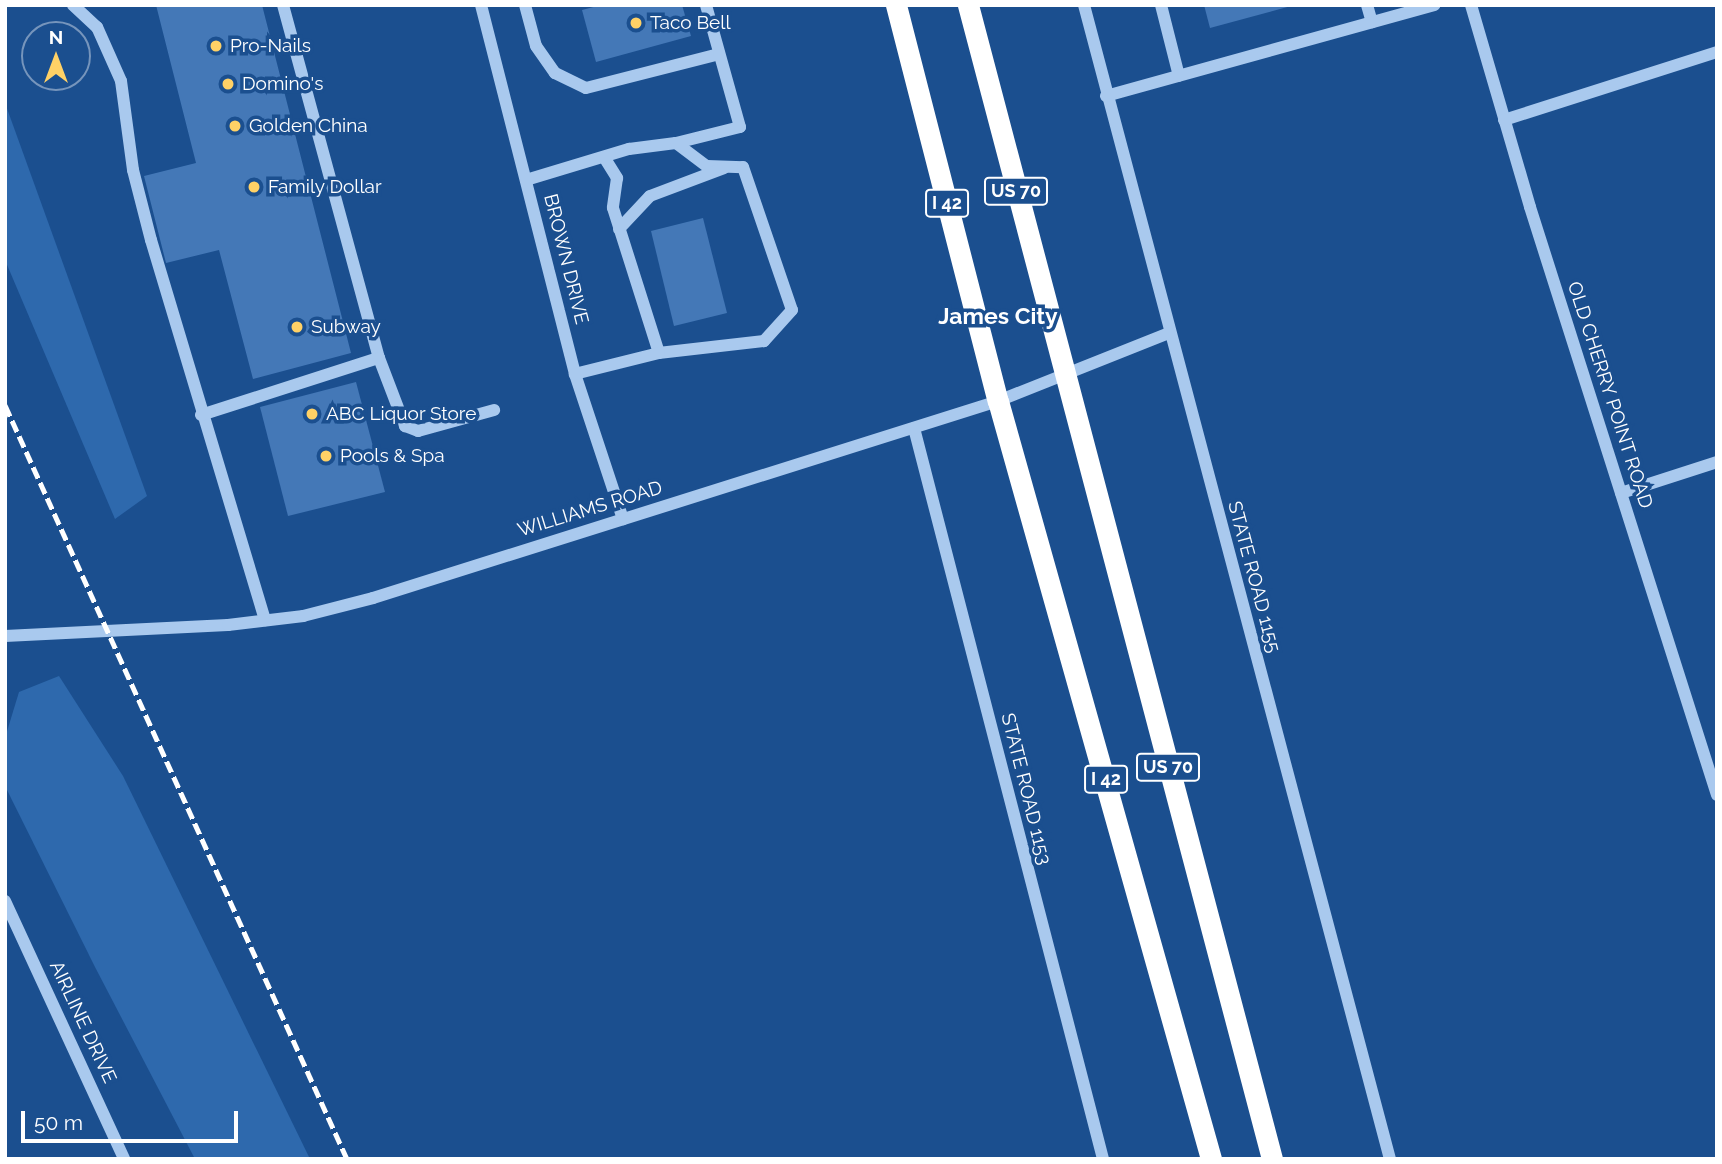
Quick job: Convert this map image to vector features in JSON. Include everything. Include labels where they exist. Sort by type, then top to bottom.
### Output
[{"type":"highway","name":"I 42","points":[[895,5],[998,401],[1210,1159]]},
{"type":"highway","name":"US 70","points":[[968,5],[1272,1159]]},
{"type":"street","points":[[73,5],[97,27],[121,81],[133,170],[201,415],[265,620]]},
{"type":"street","points":[[283,5],[379,358],[405,426],[418,431],[494,410]]},
{"type":"street","name":"BROWN DRIVE","points":[[481,5],[575,374],[622,519]]},
{"type":"street","points":[[525,5],[536,46],[555,73],[586,88],[719,54]]},
{"type":"street","points":[[526,180],[604,157],[740,127],[706,5]]},
{"type":"street","name":"STATE ROAD 1155","points":[[1084,5],[1390,1159]]},
{"type":"street","points":[[1161,5],[1179,76]]},
{"type":"street","points":[[1367,5],[1372,22]]},
{"type":"street","points":[[1106,96],[1436,5]]},
{"type":"street","name":"OLD CHERRY POINT ROAD","points":[[1471,5],[1504,120],[1717,796]]},
{"type":"street","points":[[1504,120],[1717,52]]},
{"type":"street","points":[[575,374],[659,354],[764,341],[792,310],[743,167],[707,166],[676,143]]},
{"type":"street","points":[[604,157],[617,178],[613,208],[659,354]]},
{"type":"street","points":[[619,229],[649,196],[726,167]]},
{"type":"street","name":"WILLIAMS ROAD","points":[[5,636],[265,620],[373,598],[998,401],[1169,333]]},
{"type":"street","points":[[201,415],[379,358]]},
{"type":"street","name":"STATE ROAD 1153","points":[[914,428],[1103,1159]]},
{"type":"street","points":[[1621,493],[1717,462]]},
{"type":"street","name":"AIRLINE DRIVE","points":[[5,901],[124,1159]]},
{"type":"shaded area","points":[[5,103],[147,496],[115,519],[5,260]]},
{"type":"shaded area","points":[[59,676],[123,776],[310,1159],[195,1159],[95,967],[5,786],[5,738],[19,692]]},
{"type":"building","points":[[156,5],[262,5],[351,353],[253,379],[219,250],[166,263],[144,176],[196,163]]},
{"type":"building","name":"Taco Bell","points":[[601,5],[682,5],[691,36],[596,62],[582,10]]},
{"type":"building","points":[[1204,5],[1291,5],[1291,6],[1210,28]]},
{"type":"building","points":[[703,218],[727,313],[674,326],[651,231]]},
{"type":"building","points":[[356,382],[385,492],[288,516],[260,407]]},
{"type":"railway","points":[[5,405],[347,1159]]},
{"type":"place","name":"Taco Bell","points":[[636,23]]},
{"type":"place","name":"Pro-Nails","points":[[216,46]]},
{"type":"place","name":"Domino's","points":[[228,84]]},
{"type":"place","name":"Golden China","points":[[235,126]]},
{"type":"place","name":"Family Dollar","points":[[254,187]]},
{"type":"place","name":"Subway","points":[[297,327]]},
{"type":"place","name":"ABC Liquor Store","points":[[312,414]]},
{"type":"place","name":"Pools & Spa","points":[[326,456]]},
{"type":"district","name":"James City","points":[[998,316]]}]
